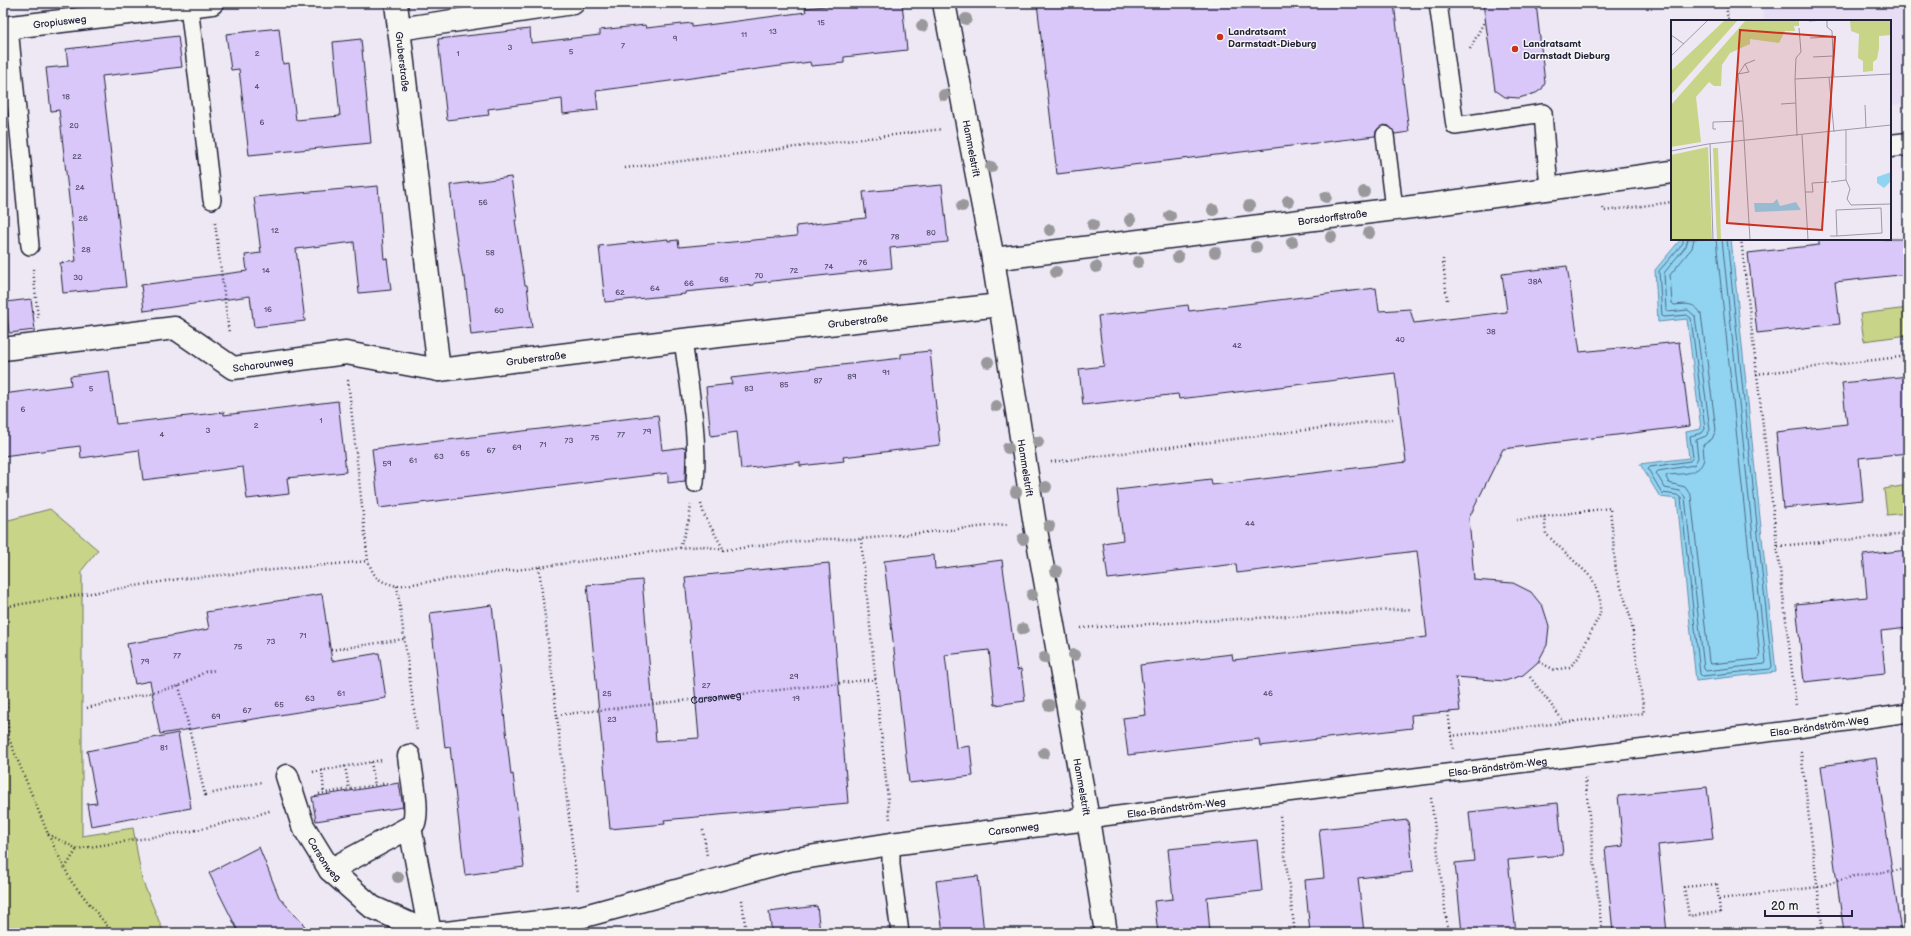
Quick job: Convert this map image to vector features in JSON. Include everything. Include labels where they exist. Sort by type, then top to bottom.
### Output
[{"type":"street","name":"Gropiusweg","points":[[6,27],[212,3]]},
{"type":"street","name":"Gruberstraße","points":[[396,3],[439,370],[683,340],[1000,305]]},
{"type":"street","points":[[399,29],[574,3]]},
{"type":"street","name":"Hammelstrift","points":[[944,3],[966,126],[993,259],[1034,519],[1088,819],[1106,933]]},
{"type":"street","points":[[1891,146],[1908,144]]},
{"type":"street","name":"Borsdorffstraße","points":[[993,259],[1394,210],[1671,172]]},
{"type":"street","name":"Scharounweg","points":[[3,349],[175,328],[233,368],[346,354],[439,370]]},
{"type":"street","points":[[413,747],[412,779],[415,816],[414,823]]},
{"type":"street","name":"Carsonweg","points":[[286,776],[303,826],[330,870],[372,907],[430,933],[581,917],[790,860],[891,844],[1088,819]]},
{"type":"street","points":[[330,870],[410,827],[430,933]]},
{"type":"lane","points":[[1438,3],[1456,126],[1543,113],[1549,189]]},
{"type":"lane","points":[[189,6],[212,200]]},
{"type":"lane","points":[[6,27],[30,246]]},
{"type":"lane","points":[[1385,135],[1394,210]]},
{"type":"lane","points":[[683,340],[695,434],[695,483]]},
{"type":"lane","name":"Elsa-Brändström-Weg","points":[[1088,819],[1798,730],[1908,713]]},
{"type":"lane","points":[[891,844],[891,865],[900,933]]},
{"type":"path","points":[[1726,3],[1728,20]]},
{"type":"path","points":[[625,168],[966,126]]},
{"type":"path","points":[[212,200],[233,368]]},
{"type":"path","points":[[1604,211],[1671,202]]},
{"type":"path","points":[[1741,240],[1823,933]]},
{"type":"path","points":[[30,246],[41,344]]},
{"type":"path","points":[[1444,259],[1447,300]]},
{"type":"path","points":[[346,354],[368,561],[374,576],[383,583],[397,586],[680,548],[703,546],[724,550],[817,539],[861,539],[1007,524],[1034,519]]},
{"type":"path","points":[[1756,374],[1908,356]]},
{"type":"path","points":[[1048,462],[1393,419]]},
{"type":"path","points":[[680,548],[689,520],[695,483]]},
{"type":"path","points":[[695,483],[704,515],[724,550]]},
{"type":"path","points":[[1451,736],[1644,713],[1631,619],[1616,571],[1610,508],[1517,520]]},
{"type":"path","points":[[1538,662],[1556,670],[1570,667],[1578,658],[1600,614],[1600,599],[1592,578],[1546,534],[1544,516]]},
{"type":"path","points":[[1778,546],[1908,534]]},
{"type":"path","points":[[861,539],[889,802],[891,844]]},
{"type":"path","points":[[3,606],[179,579],[368,561]]},
{"type":"path","points":[[539,567],[581,917]]},
{"type":"path","points":[[179,686],[205,795],[286,776],[371,762],[413,747],[404,639],[397,586]]},
{"type":"path","points":[[1076,629],[1412,609]]},
{"type":"path","points":[[331,650],[404,639]]},
{"type":"path","points":[[3,655],[9,739],[64,869],[71,881],[113,933]]},
{"type":"path","points":[[87,708],[179,686],[205,672],[216,670]]},
{"type":"path","points":[[1530,677],[1564,722]]},
{"type":"path","name":"Carsonweg","points":[[557,715],[876,679]]},
{"type":"path","points":[[1448,712],[1456,773]]},
{"type":"path","points":[[1582,756],[1602,933]]},
{"type":"path","points":[[371,762],[375,785]]},
{"type":"path","points":[[345,766],[349,789]]},
{"type":"path","points":[[322,770],[324,793]]},
{"type":"path","points":[[1429,776],[1448,933]]},
{"type":"path","points":[[48,834],[77,849],[192,831],[324,793],[412,779]]},
{"type":"path","points":[[1278,794],[1295,933]]},
{"type":"path","points":[[64,869],[77,849]]},
{"type":"path","points":[[1719,899],[1818,887],[1854,876],[1908,869]]},
{"type":"path","points":[[738,873],[746,933]]},
{"type":"path","points":[[1717,884],[1719,899],[1720,912],[1689,916],[1684,887],[1717,884]]},
{"type":"shaded area","points":[[1761,3],[1908,3],[1908,103],[1891,106],[1891,20],[1764,20]]},
{"type":"green space","points":[[1908,308],[1908,335],[1864,341],[1860,314]]},
{"type":"green space","points":[[1908,485],[1908,513],[1887,515],[1884,489]]},
{"type":"green space","points":[[50,509],[98,550],[82,570],[82,836],[133,828],[142,880],[164,933],[3,933],[3,516],[9,520]]},
{"type":"water","points":[[1680,240],[1731,240],[1776,672],[1696,681],[1677,499],[1660,497],[1640,464],[1689,458],[1686,432],[1701,429],[1687,319],[1658,322],[1655,270]]},
{"type":"building","points":[[856,3],[902,3],[907,50],[844,57],[844,63],[811,66],[810,62],[596,91],[598,110],[563,114],[562,99],[488,109],[489,115],[447,120],[438,39],[530,29],[531,43],[600,35],[600,30],[645,25],[646,28],[692,23],[692,27],[806,12],[805,8]]},
{"type":"building","points":[[1037,3],[1394,3],[1409,132],[1395,134],[1389,126],[1383,125],[1376,131],[1375,136],[1057,174]]},
{"type":"building","name":"Landratsamt Darmstadt Dieburg","points":[[1483,3],[1536,3],[1545,83],[1542,89],[1536,93],[1519,98],[1505,97],[1495,90]]},
{"type":"building","points":[[279,28],[283,64],[289,63],[296,120],[340,116],[333,42],[361,39],[371,143],[249,155],[239,69],[231,70],[226,34]]},
{"type":"building","points":[[178,36],[182,67],[102,76],[126,287],[63,293],[60,263],[76,261],[59,110],[51,111],[46,68],[68,66],[66,49]]},
{"type":"building","points":[[511,177],[517,220],[515,220],[525,285],[527,285],[532,328],[471,335],[465,277],[463,277],[455,228],[450,185]]},
{"type":"building","points":[[942,185],[948,242],[890,248],[892,268],[754,283],[754,285],[685,292],[685,294],[605,302],[599,246],[668,239],[668,241],[678,240],[679,247],[797,236],[796,226],[866,218],[863,192]]},
{"type":"building","points":[[378,186],[384,259],[387,258],[391,290],[359,293],[354,242],[296,249],[305,321],[254,327],[250,296],[144,311],[141,285],[247,271],[245,255],[261,253],[254,197]]},
{"type":"building","points":[[1908,239],[1908,274],[1835,282],[1840,324],[1757,333],[1748,253],[1819,245],[1819,240]]},
{"type":"building","points":[[1567,266],[1580,352],[1679,342],[1690,426],[1503,449],[1469,518],[1474,580],[1513,583],[1531,592],[1543,607],[1549,626],[1547,645],[1538,662],[1523,675],[1505,681],[1456,677],[1460,711],[1411,715],[1412,728],[1260,746],[1259,739],[1128,755],[1123,718],[1146,715],[1140,665],[1232,654],[1233,660],[1427,637],[1417,551],[1237,573],[1236,564],[1108,579],[1103,543],[1123,540],[1117,490],[1211,479],[1212,485],[1406,462],[1395,373],[1179,399],[1178,394],[1083,405],[1079,369],[1104,366],[1098,316],[1188,305],[1189,311],[1376,288],[1379,311],[1410,309],[1414,323],[1507,312],[1502,274]]},
{"type":"building","points":[[31,299],[35,330],[9,333],[6,302]]},
{"type":"building","points":[[930,351],[940,445],[843,457],[844,461],[800,466],[800,462],[741,469],[737,432],[711,436],[706,387],[732,384],[731,378],[901,358],[901,354]]},
{"type":"building","points":[[109,371],[116,424],[224,412],[224,415],[338,401],[346,472],[287,478],[289,494],[247,499],[243,467],[143,480],[139,450],[81,458],[80,446],[3,456],[3,394],[71,385],[70,376]]},
{"type":"building","points":[[1908,376],[1908,453],[1859,458],[1863,500],[1783,508],[1776,432],[1847,424],[1842,383]]},
{"type":"building","points":[[658,415],[662,450],[686,447],[685,481],[668,483],[668,473],[379,508],[372,449]]},
{"type":"building","points":[[1908,550],[1908,628],[1881,631],[1885,673],[1804,682],[1796,604],[1867,597],[1863,555]]},
{"type":"building","points":[[934,555],[935,569],[1002,560],[1017,670],[1021,669],[1025,701],[995,705],[989,650],[945,655],[956,748],[970,746],[973,776],[909,783],[884,561]]},
{"type":"building","points":[[829,563],[848,803],[664,820],[665,824],[610,829],[587,585],[642,580],[656,741],[699,738],[685,577]]},
{"type":"building","points":[[322,594],[332,661],[379,653],[386,698],[160,734],[150,681],[135,684],[127,644],[209,629],[206,612]]},
{"type":"building","points":[[492,605],[511,775],[513,774],[524,867],[465,875],[450,747],[445,748],[430,613]]},
{"type":"building","points":[[178,733],[191,808],[91,826],[87,804],[97,803],[87,751]]},
{"type":"building","points":[[1876,758],[1901,933],[1844,933],[1821,766]]},
{"type":"building","points":[[399,783],[403,807],[316,821],[312,797]]},
{"type":"building","points":[[1707,787],[1713,839],[1658,845],[1667,933],[1613,933],[1605,848],[1623,846],[1618,796]]},
{"type":"building","points":[[1558,803],[1563,855],[1508,860],[1516,933],[1462,933],[1455,863],[1474,861],[1469,812]]},
{"type":"building","points":[[1408,820],[1413,872],[1358,878],[1364,933],[1310,933],[1305,880],[1324,878],[1319,829]]},
{"type":"building","points":[[1257,840],[1262,891],[1207,897],[1210,933],[1158,933],[1154,901],[1173,899],[1168,849]]},
{"type":"building","points":[[259,847],[279,897],[311,933],[239,933],[209,873]]},
{"type":"building","points":[[978,876],[984,933],[943,933],[936,881]]},
{"type":"building","points":[[817,906],[820,933],[772,933],[769,912]]},
{"type":"place","name":"Landratsamt Darmstadt-Dieburg","points":[[1220,37]]},
{"type":"place","name":"Landratsamt Darmstadt Dieburg","points":[[1515,49]]}]
